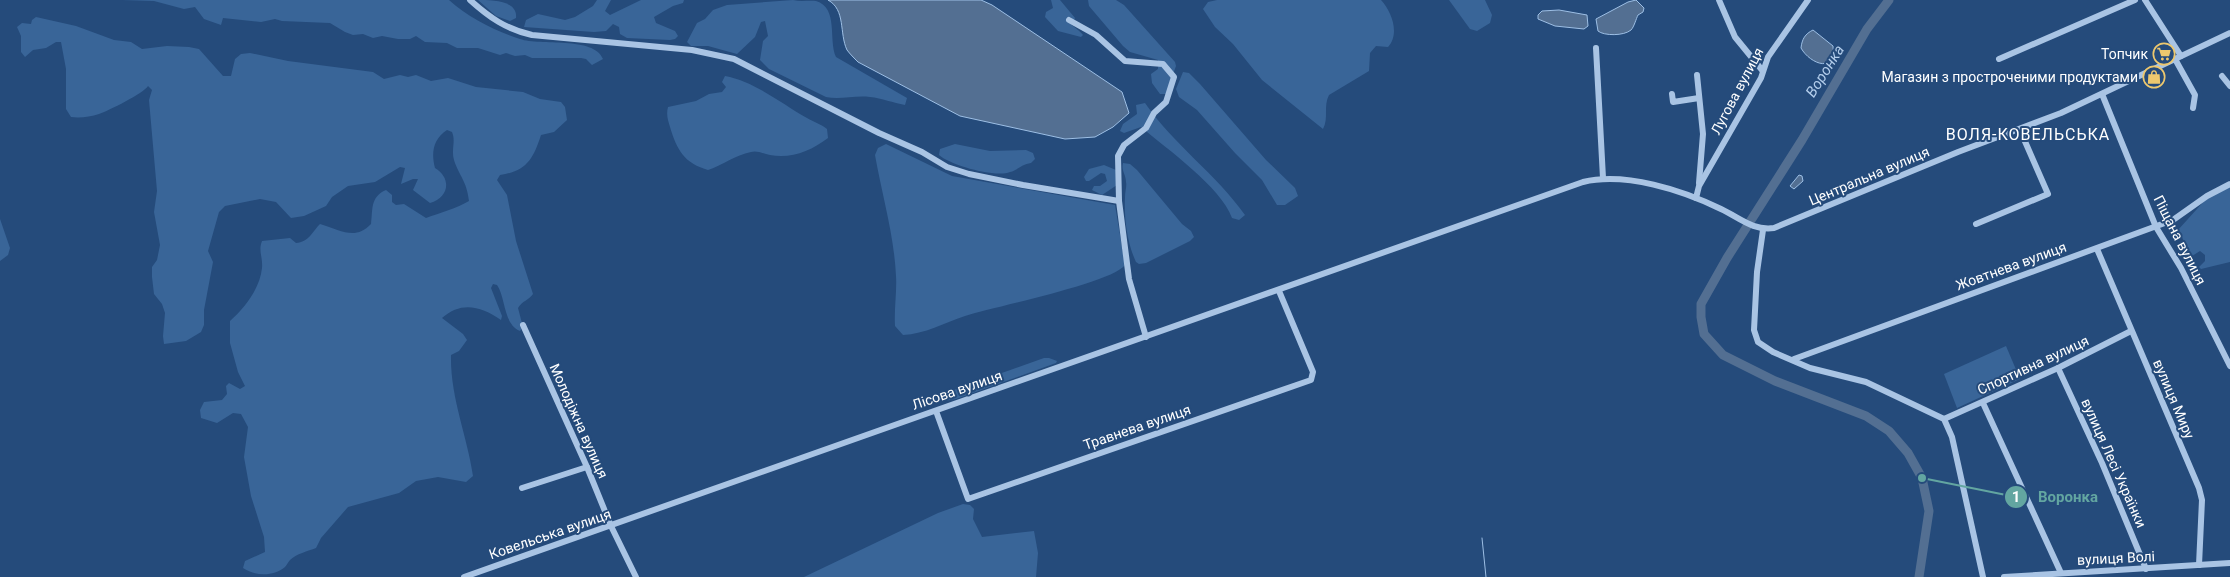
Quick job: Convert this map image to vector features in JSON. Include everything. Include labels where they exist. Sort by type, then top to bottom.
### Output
[{"type":"street","points":[[470,0],[497,23],[514,31],[532,35],[692,50],[734,59],[879,133],[922,152],[947,167],[1014,183],[1119,202]]},
{"type":"street","points":[[1719,0],[1729,26],[1762,70]]},
{"type":"street","name":"Лугова вулиця","points":[[1696,198],[1699,186],[1761,78],[1762,70],[1768,57],[1808,0]]},
{"type":"street","points":[[1998,59],[2135,0]]},
{"type":"street","points":[[2147,1],[2181,56],[2195,95],[2193,108]]},
{"type":"street","points":[[1069,20],[1096,36],[1125,61],[1163,64],[1174,77],[1166,102],[1154,113],[1146,128],[1128,141],[1118,156],[1119,202],[1129,279],[1146,337]]},
{"type":"street","name":"Центральна вулиця","points":[[1763,230],[1803,218],[1958,152],[2020,130],[2102,94],[2230,33]]},
{"type":"street","points":[[1596,48],[1603,178],[1627,180],[1696,198],[1763,230],[1757,272],[1755,336],[1763,346],[1825,373],[1866,382],[1944,419],[1952,437],[1983,577]]},
{"type":"street","points":[[1697,75],[1703,134],[1699,186]]},
{"type":"street","points":[[2222,76],[2230,86]]},
{"type":"street","points":[[1672,94],[1673,102],[1698,98]]},
{"type":"street","name":"Піщана вулиця","points":[[2102,94],[2156,227],[2181,268],[2230,366]]},
{"type":"street","points":[[1976,224],[2048,194],[2020,130]]},
{"type":"street","name":"Лісова вулиця","points":[[644,515],[1559,190],[1603,178]]},
{"type":"street","name":"Жовтнева вулиця","points":[[1794,359],[2156,227],[2179,217],[2206,196],[2230,184]]},
{"type":"street","name":"вулиця Миру","points":[[2097,249],[2199,488],[2202,500],[2199,565]]},
{"type":"street","name":"Травнева вулиця","points":[[936,411],[968,499],[1311,380],[1313,372],[1279,291]]},
{"type":"street","name":"Молодіжна вулиця","points":[[523,326],[587,467],[611,526],[636,577]]},
{"type":"street","name":"Спортивна вулиця","points":[[1944,419],[1984,403],[2131,331]]},
{"type":"street","name":"вулиця Лесі Українки","points":[[2058,368],[2146,569]]},
{"type":"street","points":[[1984,403],[2061,573]]},
{"type":"street","points":[[522,488],[587,467]]},
{"type":"street","name":"Ковельська вулиця","points":[[464,577],[644,515]]},
{"type":"street","name":"вулиця Волі","points":[[2004,577],[2230,563]]},
{"type":"shaded area","points":[[122,0],[449,0],[474,18],[511,36],[529,41],[578,44],[598,52],[603,59],[592,65],[586,59],[581,58],[532,58],[525,55],[515,56],[506,53],[500,55],[478,48],[457,48],[447,43],[425,42],[416,36],[410,39],[398,39],[382,36],[373,38],[363,34],[353,35],[330,23],[275,19],[261,22],[223,18],[221,25],[204,19],[195,7],[184,9],[154,1]]},
{"type":"shaded area","points":[[478,0],[508,4],[513,8],[516,18],[510,21],[496,16]]},
{"type":"shaded area","points":[[597,0],[611,0],[605,11],[610,15],[641,0],[684,0],[683,3],[673,6],[654,17],[656,23],[675,31],[678,36],[670,40],[627,38],[620,34],[619,27],[613,24],[606,31],[594,32],[524,27],[526,20],[538,14],[565,20],[575,17],[593,6]]},
{"type":"shaded area","points":[[793,0],[816,1],[823,5],[828,10],[832,25],[836,57],[907,98],[905,105],[870,97],[826,97],[769,69],[760,60],[763,41],[768,36],[765,21],[761,22],[755,37],[737,54],[708,46],[691,46],[687,42],[697,23],[705,19],[713,10],[727,5]]},
{"type":"shaded area","points":[[828,0],[981,0],[992,5],[1122,92],[1129,113],[1113,127],[1095,137],[1065,139],[960,116],[858,62],[847,50],[840,16],[834,4]]},
{"type":"shaded area","points":[[1051,0],[1060,0],[1075,18],[1074,20],[1070,17],[1067,18],[1083,35],[1081,37],[1058,31],[1045,17],[1046,12],[1053,8]]},
{"type":"shaded area","points":[[1088,0],[1116,0],[1124,5],[1175,62],[1176,66],[1166,94],[1160,94],[1152,83],[1151,74],[1158,69],[1158,60],[1130,52],[1123,46],[1089,6]]},
{"type":"shaded area","points":[[1217,0],[1381,0],[1391,17],[1394,36],[1388,47],[1376,46],[1370,53],[1369,71],[1329,95],[1326,103],[1326,121],[1323,129],[1262,80],[1233,44],[1215,27],[1203,9],[1208,2]]},
{"type":"shaded area","points":[[1449,0],[1485,0],[1492,15],[1490,23],[1477,31],[1470,29]]},
{"type":"shaded area","points":[[1636,0],[1644,8],[1643,12],[1638,15],[1631,30],[1614,35],[1598,31],[1596,19],[1628,2]]},
{"type":"shaded area","points":[[1559,10],[1587,15],[1588,26],[1584,29],[1555,26],[1538,19],[1538,15],[1542,11]]},
{"type":"shaded area","points":[[36,17],[76,26],[114,40],[131,42],[142,49],[167,46],[199,49],[223,76],[231,76],[235,59],[241,54],[250,53],[288,61],[373,72],[384,79],[400,75],[408,77],[416,75],[431,81],[448,78],[476,87],[523,92],[540,99],[561,102],[565,107],[567,120],[554,132],[541,135],[535,151],[527,163],[516,171],[500,175],[497,180],[507,195],[516,241],[533,294],[518,308],[523,327],[520,331],[510,323],[500,290],[497,285],[493,284],[491,288],[502,316],[501,320],[486,311],[471,307],[456,309],[442,318],[463,334],[467,340],[459,351],[451,355],[451,371],[473,476],[466,482],[438,477],[416,481],[399,493],[348,507],[321,538],[316,548],[295,556],[285,567],[275,573],[258,574],[243,568],[245,561],[265,552],[264,537],[251,496],[244,457],[248,427],[241,414],[233,413],[217,423],[201,418],[200,410],[204,402],[222,400],[227,394],[226,386],[229,383],[240,389],[245,386],[238,372],[230,343],[230,321],[246,304],[258,283],[262,268],[260,248],[262,241],[290,238],[296,243],[304,241],[320,224],[347,233],[359,232],[371,224],[372,208],[375,200],[377,196],[386,190],[392,195],[392,202],[396,205],[404,204],[426,218],[469,201],[467,188],[454,160],[452,132],[447,130],[442,134],[434,147],[435,168],[444,177],[446,187],[441,197],[430,203],[413,190],[418,179],[401,184],[405,168],[400,167],[375,182],[348,186],[332,197],[326,206],[304,216],[291,218],[276,202],[260,199],[225,206],[219,212],[208,251],[213,262],[204,310],[204,325],[201,332],[186,341],[164,344],[165,313],[162,304],[154,294],[152,277],[152,267],[157,260],[160,245],[154,212],[157,191],[149,100],[152,90],[148,86],[133,97],[99,114],[71,117],[66,109],[66,69],[61,42],[56,42],[46,48],[33,50],[25,57],[21,52],[21,36],[17,27],[22,23],[31,24],[32,20]]},
{"type":"shaded area","points":[[1813,30],[1833,46],[1833,55],[1827,63],[1821,64],[1816,62],[1805,54],[1801,48],[1804,37]]},
{"type":"shaded area","points":[[1183,72],[1189,73],[1200,84],[1266,160],[1295,188],[1298,196],[1285,205],[1277,205],[1262,180],[1197,110],[1179,97],[1176,89]]},
{"type":"shaded area","points":[[725,76],[757,88],[827,129],[828,138],[815,147],[793,155],[778,156],[753,152],[740,155],[708,170],[693,164],[679,149],[668,120],[668,107],[696,101],[709,94],[722,92],[726,87],[722,82]]},
{"type":"shaded area","points":[[1145,103],[1156,118],[1234,200],[1245,215],[1239,220],[1232,218],[1226,206],[1205,181],[1141,127],[1124,133],[1120,131],[1123,124],[1137,114],[1136,105]]},
{"type":"shaded area","points":[[886,144],[952,176],[1115,205],[1125,265],[1116,272],[1076,287],[965,316],[919,333],[903,335],[895,326],[895,260],[875,155],[878,148]]},
{"type":"shaded area","points":[[955,144],[990,151],[1026,150],[1033,153],[1035,159],[1031,163],[1010,172],[994,173],[973,170],[953,163],[939,155],[940,149]]},
{"type":"shaded area","points":[[1123,163],[1130,164],[1137,170],[1182,224],[1191,231],[1194,237],[1190,241],[1146,263],[1139,264],[1136,262],[1130,247],[1127,230],[1126,184]]},
{"type":"shaded area","points":[[1104,165],[1116,170],[1120,183],[1102,195],[1092,190],[1094,186],[1100,186],[1107,181],[1105,174],[1101,173],[1089,181],[1086,181],[1084,177],[1089,169]]},
{"type":"shaded area","points":[[1799,175],[1802,176],[1803,181],[1794,189],[1790,186]]},
{"type":"shaded area","points":[[2230,184],[2230,262],[2201,269],[2199,267],[2205,261],[2205,255],[2200,251],[2192,256],[2178,230],[2206,199]]},
{"type":"shaded area","points":[[0,219],[10,248],[8,255],[0,261]]},
{"type":"shaded area","points":[[2006,346],[2020,379],[1957,408],[1944,374]]},
{"type":"shaded area","points":[[1044,358],[1057,361],[1056,363],[956,399],[940,402],[941,397],[948,392]]},
{"type":"shaded area","points":[[963,504],[970,505],[974,509],[973,519],[982,537],[1034,531],[1038,553],[1036,577],[804,577],[938,513]]},
{"type":"waterway","name":"Воронка","points":[[1889,0],[1867,29],[1802,140],[1727,258],[1701,304],[1701,317],[1704,334],[1723,355],[1775,381],[1866,416],[1889,431],[1908,453],[1922,478],[1929,511],[1919,577]]},
{"type":"waterway","points":[[1482,538],[1486,577]]},
{"type":"place","name":"Топчик","points":[[2164,54]]},
{"type":"place","name":"Магазин з простроченими продуктами","points":[[2154,77]]},
{"type":"place","name":"Воронка","points":[[1922,478]]},
{"type":"district","name":"ВОЛЯ-КОВЕЛЬСЬКА","points":[[2028,134]]}]
